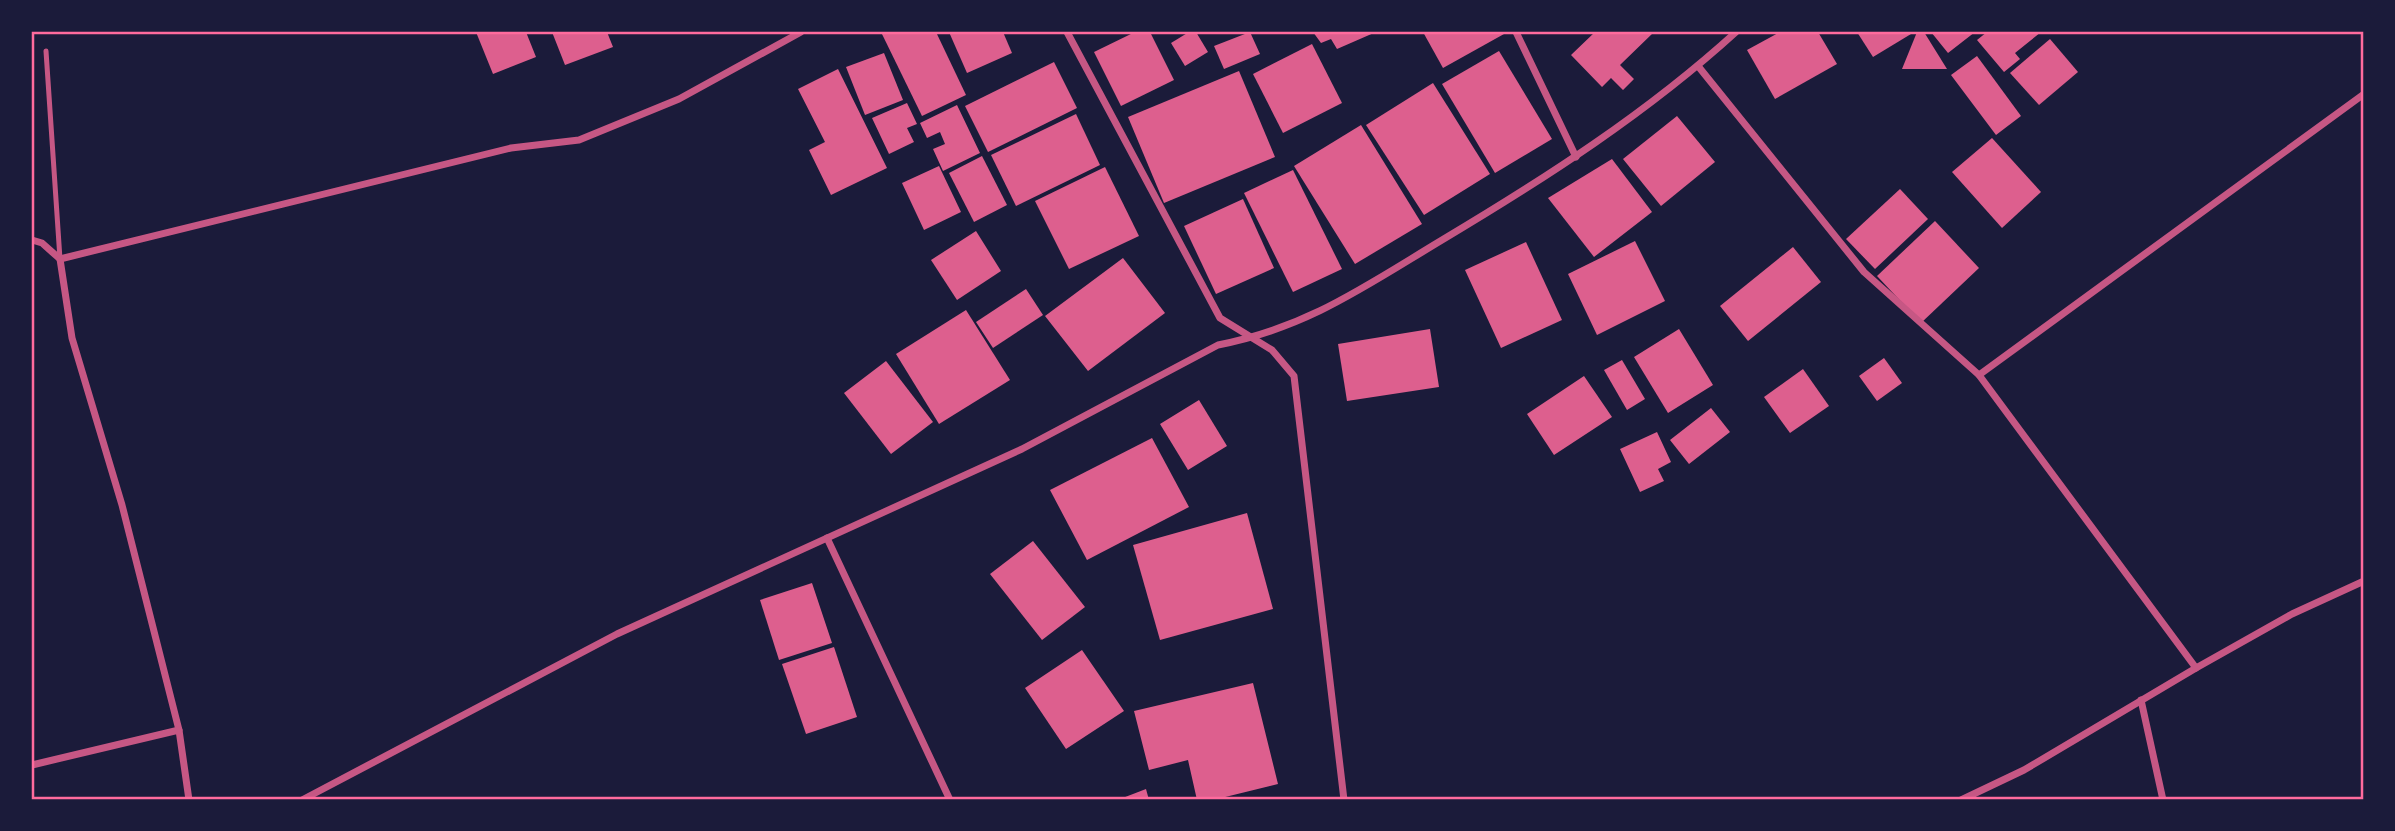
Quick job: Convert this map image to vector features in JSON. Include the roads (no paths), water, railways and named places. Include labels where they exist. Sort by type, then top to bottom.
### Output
[{"type":"street","points":[[1067,32],[1220,318],[1272,349],[1294,376],[1344,800]]},
{"type":"street","points":[[1516,32],[1576,157]]},
{"type":"street","points":[[302,800],[617,634],[1022,449],[1218,345],[1284,328],[1331,307],[1576,157],[1698,66],[1736,32]]},
{"type":"street","points":[[60,259],[511,148],[579,140],[679,99],[796,33]]},
{"type":"street","points":[[1698,66],[1864,272],[1979,375],[2196,668]]},
{"type":"street","points":[[1979,375],[2364,94]]},
{"type":"street","points":[[32,240],[42,243],[60,259],[72,338],[122,505],[179,730],[189,800]]},
{"type":"street","points":[[827,538],[950,800]]},
{"type":"street","points":[[1961,800],[2024,770],[2292,614],[2364,581]]},
{"type":"street","points":[[2141,701],[2163,800]]},
{"type":"street","points":[[32,765],[179,730]]},
{"type":"lane","points":[[46,51],[60,259]]}]
